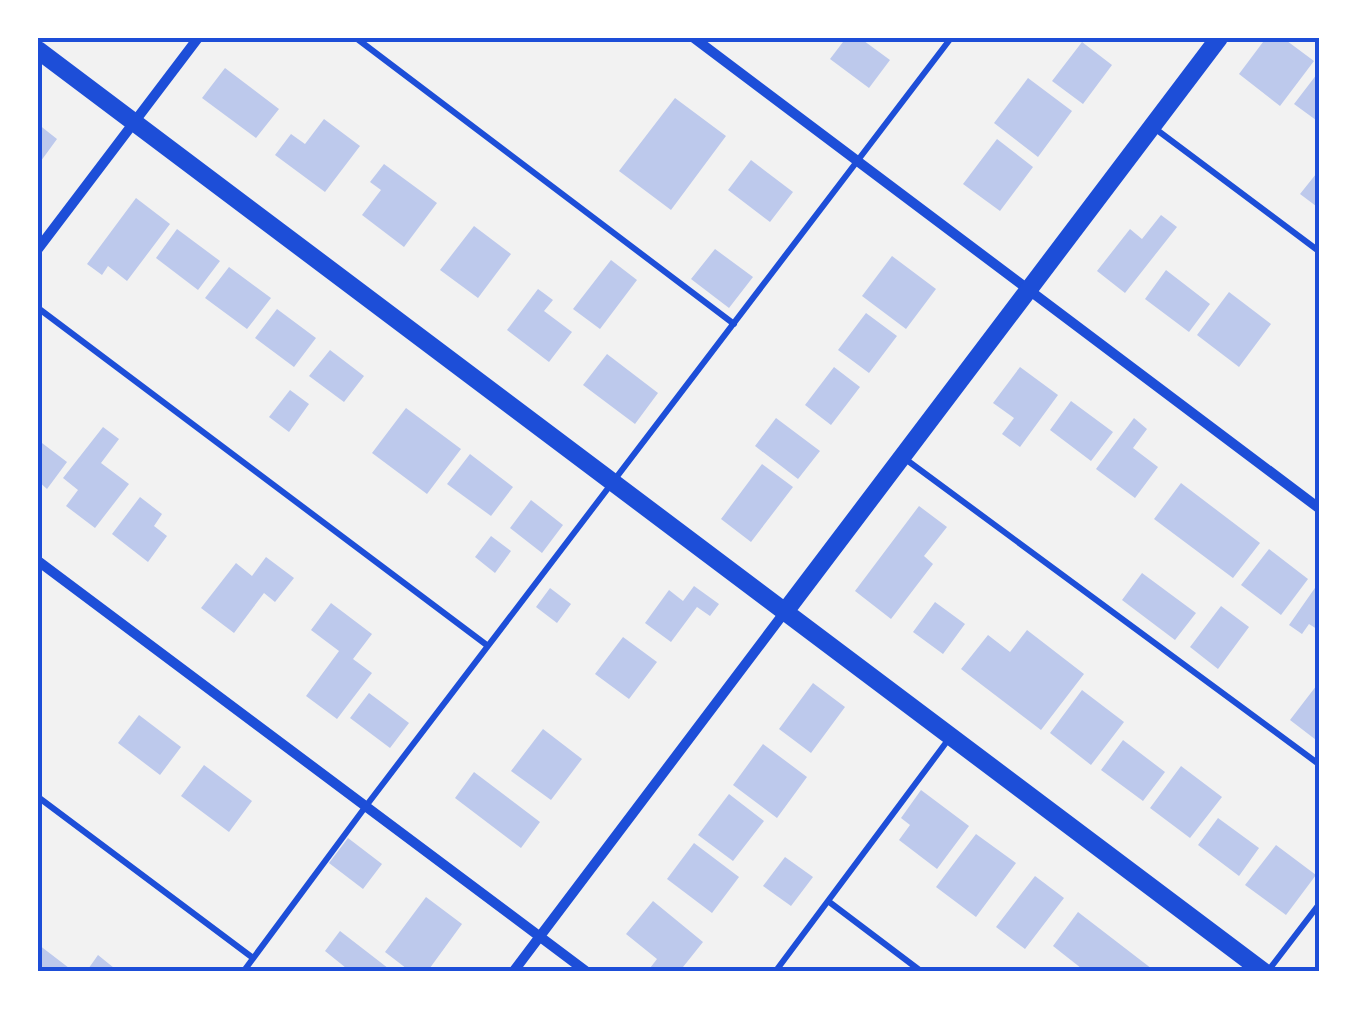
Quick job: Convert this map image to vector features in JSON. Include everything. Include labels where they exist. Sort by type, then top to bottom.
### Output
[{"type":"street","points":[[38,250],[198,38]]},
{"type":"street","points":[[694,38],[1320,509]]},
{"type":"street","points":[[514,972],[1220,38]]},
{"type":"street","points":[[38,50],[1266,972]]},
{"type":"street","points":[[38,561],[588,972]]},
{"type":"lane","points":[[356,38],[734,324]]},
{"type":"lane","points":[[244,972],[951,38]]},
{"type":"lane","points":[[1152,126],[1320,252]]},
{"type":"lane","points":[[38,308],[488,646]]},
{"type":"lane","points":[[903,457],[1320,765]]},
{"type":"lane","points":[[775,972],[950,737]]},
{"type":"lane","points":[[38,798],[253,959]]},
{"type":"lane","points":[[828,902],[922,972]]},
{"type":"lane","points":[[1266,972],[1320,903]]},
{"type":"building","points":[[846,38],[860,38],[890,60],[869,88],[830,59]]},
{"type":"building","points":[[1266,38],[1283,38],[1314,61],[1280,106],[1239,74]]},
{"type":"building","points":[[1082,42],[1112,65],[1083,104],[1052,81]]},
{"type":"building","points":[[225,68],[279,109],[256,138],[202,98]]},
{"type":"building","points":[[1317,74],[1320,76],[1320,123],[1294,104]]},
{"type":"building","points":[[1028,78],[1072,111],[1038,157],[994,123]]},
{"type":"building","points":[[675,98],[726,136],[671,210],[619,171]]},
{"type":"building","points":[[324,119],[360,146],[325,192],[275,155],[291,134],[305,144]]},
{"type":"building","points":[[38,124],[57,139],[38,165]]},
{"type":"building","points":[[997,139],[1033,167],[1000,211],[963,184]]},
{"type":"building","points":[[751,160],[793,192],[770,222],[728,190]]},
{"type":"building","points":[[384,164],[437,203],[404,247],[362,215],[381,190],[370,182]]},
{"type":"building","points":[[1320,169],[1320,209],[1300,194]]},
{"type":"building","points":[[136,198],[170,224],[127,281],[108,266],[102,275],[87,264]]},
{"type":"building","points":[[1161,215],[1177,227],[1125,293],[1097,271],[1130,229],[1142,239]]},
{"type":"building","points":[[474,226],[511,254],[478,298],[440,270]]},
{"type":"building","points":[[177,229],[220,261],[198,290],[156,258]]},
{"type":"building","points":[[715,249],[753,277],[729,308],[691,279]]},
{"type":"building","points":[[892,256],[936,289],[906,329],[862,296]]},
{"type":"building","points":[[611,260],[637,280],[600,329],[573,309]]},
{"type":"building","points":[[229,267],[271,298],[247,329],[205,298]]},
{"type":"building","points":[[1166,270],[1210,304],[1189,332],[1145,299]]},
{"type":"building","points":[[538,289],[553,300],[544,311],[572,332],[549,362],[507,330]]},
{"type":"building","points":[[1229,292],[1271,324],[1239,367],[1197,335]]},
{"type":"building","points":[[277,309],[316,338],[294,367],[255,338]]},
{"type":"building","points":[[866,313],[897,336],[869,373],[838,350]]},
{"type":"building","points":[[330,350],[364,376],[344,402],[309,376]]},
{"type":"building","points":[[607,354],[658,393],[635,424],[583,385]]},
{"type":"building","points":[[834,367],[860,387],[831,425],[805,405]]},
{"type":"building","points":[[1020,367],[1058,395],[1020,447],[1002,434],[1014,418],[993,403]]},
{"type":"building","points":[[290,390],[309,404],[289,432],[269,417]]},
{"type":"building","points":[[1071,401],[1113,432],[1091,461],[1050,430]]},
{"type":"building","points":[[406,408],[461,449],[427,494],[372,453]]},
{"type":"building","points":[[776,418],[820,451],[798,479],[755,446]]},
{"type":"building","points":[[1134,418],[1147,429],[1133,448],[1158,467],[1135,498],[1096,469]]},
{"type":"building","points":[[103,427],[119,439],[101,463],[129,484],[95,528],[66,506],[78,490],[63,478]]},
{"type":"building","points":[[38,440],[67,462],[47,489],[38,481]]},
{"type":"building","points":[[470,454],[513,487],[491,516],[447,484]]},
{"type":"building","points":[[762,464],[793,487],[751,542],[721,519]]},
{"type":"building","points":[[1181,483],[1260,543],[1233,578],[1154,519]]},
{"type":"building","points":[[140,497],[162,514],[154,526],[167,536],[148,562],[112,534]]},
{"type":"building","points":[[531,500],[563,525],[542,553],[510,528]]},
{"type":"building","points":[[919,506],[947,527],[924,556],[933,564],[891,619],[855,591]]},
{"type":"building","points":[[491,536],[511,551],[495,573],[475,557]]},
{"type":"building","points":[[1269,549],[1308,579],[1281,615],[1241,585]]},
{"type":"building","points":[[266,557],[294,578],[275,602],[264,593],[234,633],[201,608],[236,563],[252,576]]},
{"type":"building","points":[[1142,573],[1196,613],[1175,640],[1122,600]]},
{"type":"building","points":[[1317,585],[1320,631],[1309,624],[1302,634],[1289,625]]},
{"type":"building","points":[[694,586],[719,604],[710,616],[697,607],[671,642],[645,623],[669,590],[683,601]]},
{"type":"building","points":[[550,588],[571,604],[557,623],[536,607]]},
{"type":"building","points":[[935,602],[965,624],[943,654],[913,632]]},
{"type":"building","points":[[331,603],[372,634],[353,659],[372,673],[337,719],[306,696],[339,651],[311,630]]},
{"type":"building","points":[[1221,606],[1249,627],[1218,669],[1190,647]]},
{"type":"building","points":[[1027,630],[1084,674],[1041,730],[961,669],[988,635],[1010,652]]},
{"type":"building","points":[[623,637],[657,662],[629,699],[595,674]]},
{"type":"building","points":[[1320,681],[1320,743],[1290,720]]},
{"type":"building","points":[[813,683],[845,707],[811,753],[779,729]]},
{"type":"building","points":[[1082,690],[1124,722],[1091,765],[1050,733]]},
{"type":"building","points":[[369,693],[409,723],[390,748],[350,718]]},
{"type":"building","points":[[139,715],[181,747],[160,775],[118,743]]},
{"type":"building","points":[[543,729],[582,759],[551,800],[511,771]]},
{"type":"building","points":[[1123,740],[1165,772],[1143,801],[1101,770]]},
{"type":"building","points":[[763,744],[807,777],[777,818],[733,785]]},
{"type":"building","points":[[204,765],[252,801],[229,832],[181,796]]},
{"type":"building","points":[[1181,766],[1222,797],[1190,838],[1150,808]]},
{"type":"building","points":[[474,772],[540,822],[521,848],[455,798]]},
{"type":"building","points":[[921,790],[969,826],[937,869],[899,840],[910,825],[901,818]]},
{"type":"building","points":[[729,794],[764,821],[733,861],[698,835]]},
{"type":"building","points":[[1218,818],[1259,848],[1239,876],[1198,845]]},
{"type":"building","points":[[976,834],[1016,863],[976,917],[936,887]]},
{"type":"building","points":[[348,838],[382,864],[363,889],[329,863]]},
{"type":"building","points":[[694,843],[739,877],[712,913],[667,879]]},
{"type":"building","points":[[1276,845],[1316,875],[1286,915],[1245,885]]},
{"type":"building","points":[[785,857],[813,877],[791,906],[763,886]]},
{"type":"building","points":[[1035,876],[1064,898],[1025,949],[996,927]]},
{"type":"building","points":[[426,897],[462,924],[427,972],[411,972],[385,952]]},
{"type":"building","points":[[653,901],[703,942],[679,972],[647,972],[657,959],[626,934]]},
{"type":"building","points":[[1078,912],[1156,972],[1086,972],[1053,946]]},
{"type":"building","points":[[340,931],[393,972],[351,972],[325,951]]},
{"type":"building","points":[[39,945],[69,968],[67,972],[38,972]]},
{"type":"building","points":[[98,955],[119,972],[86,972]]}]
